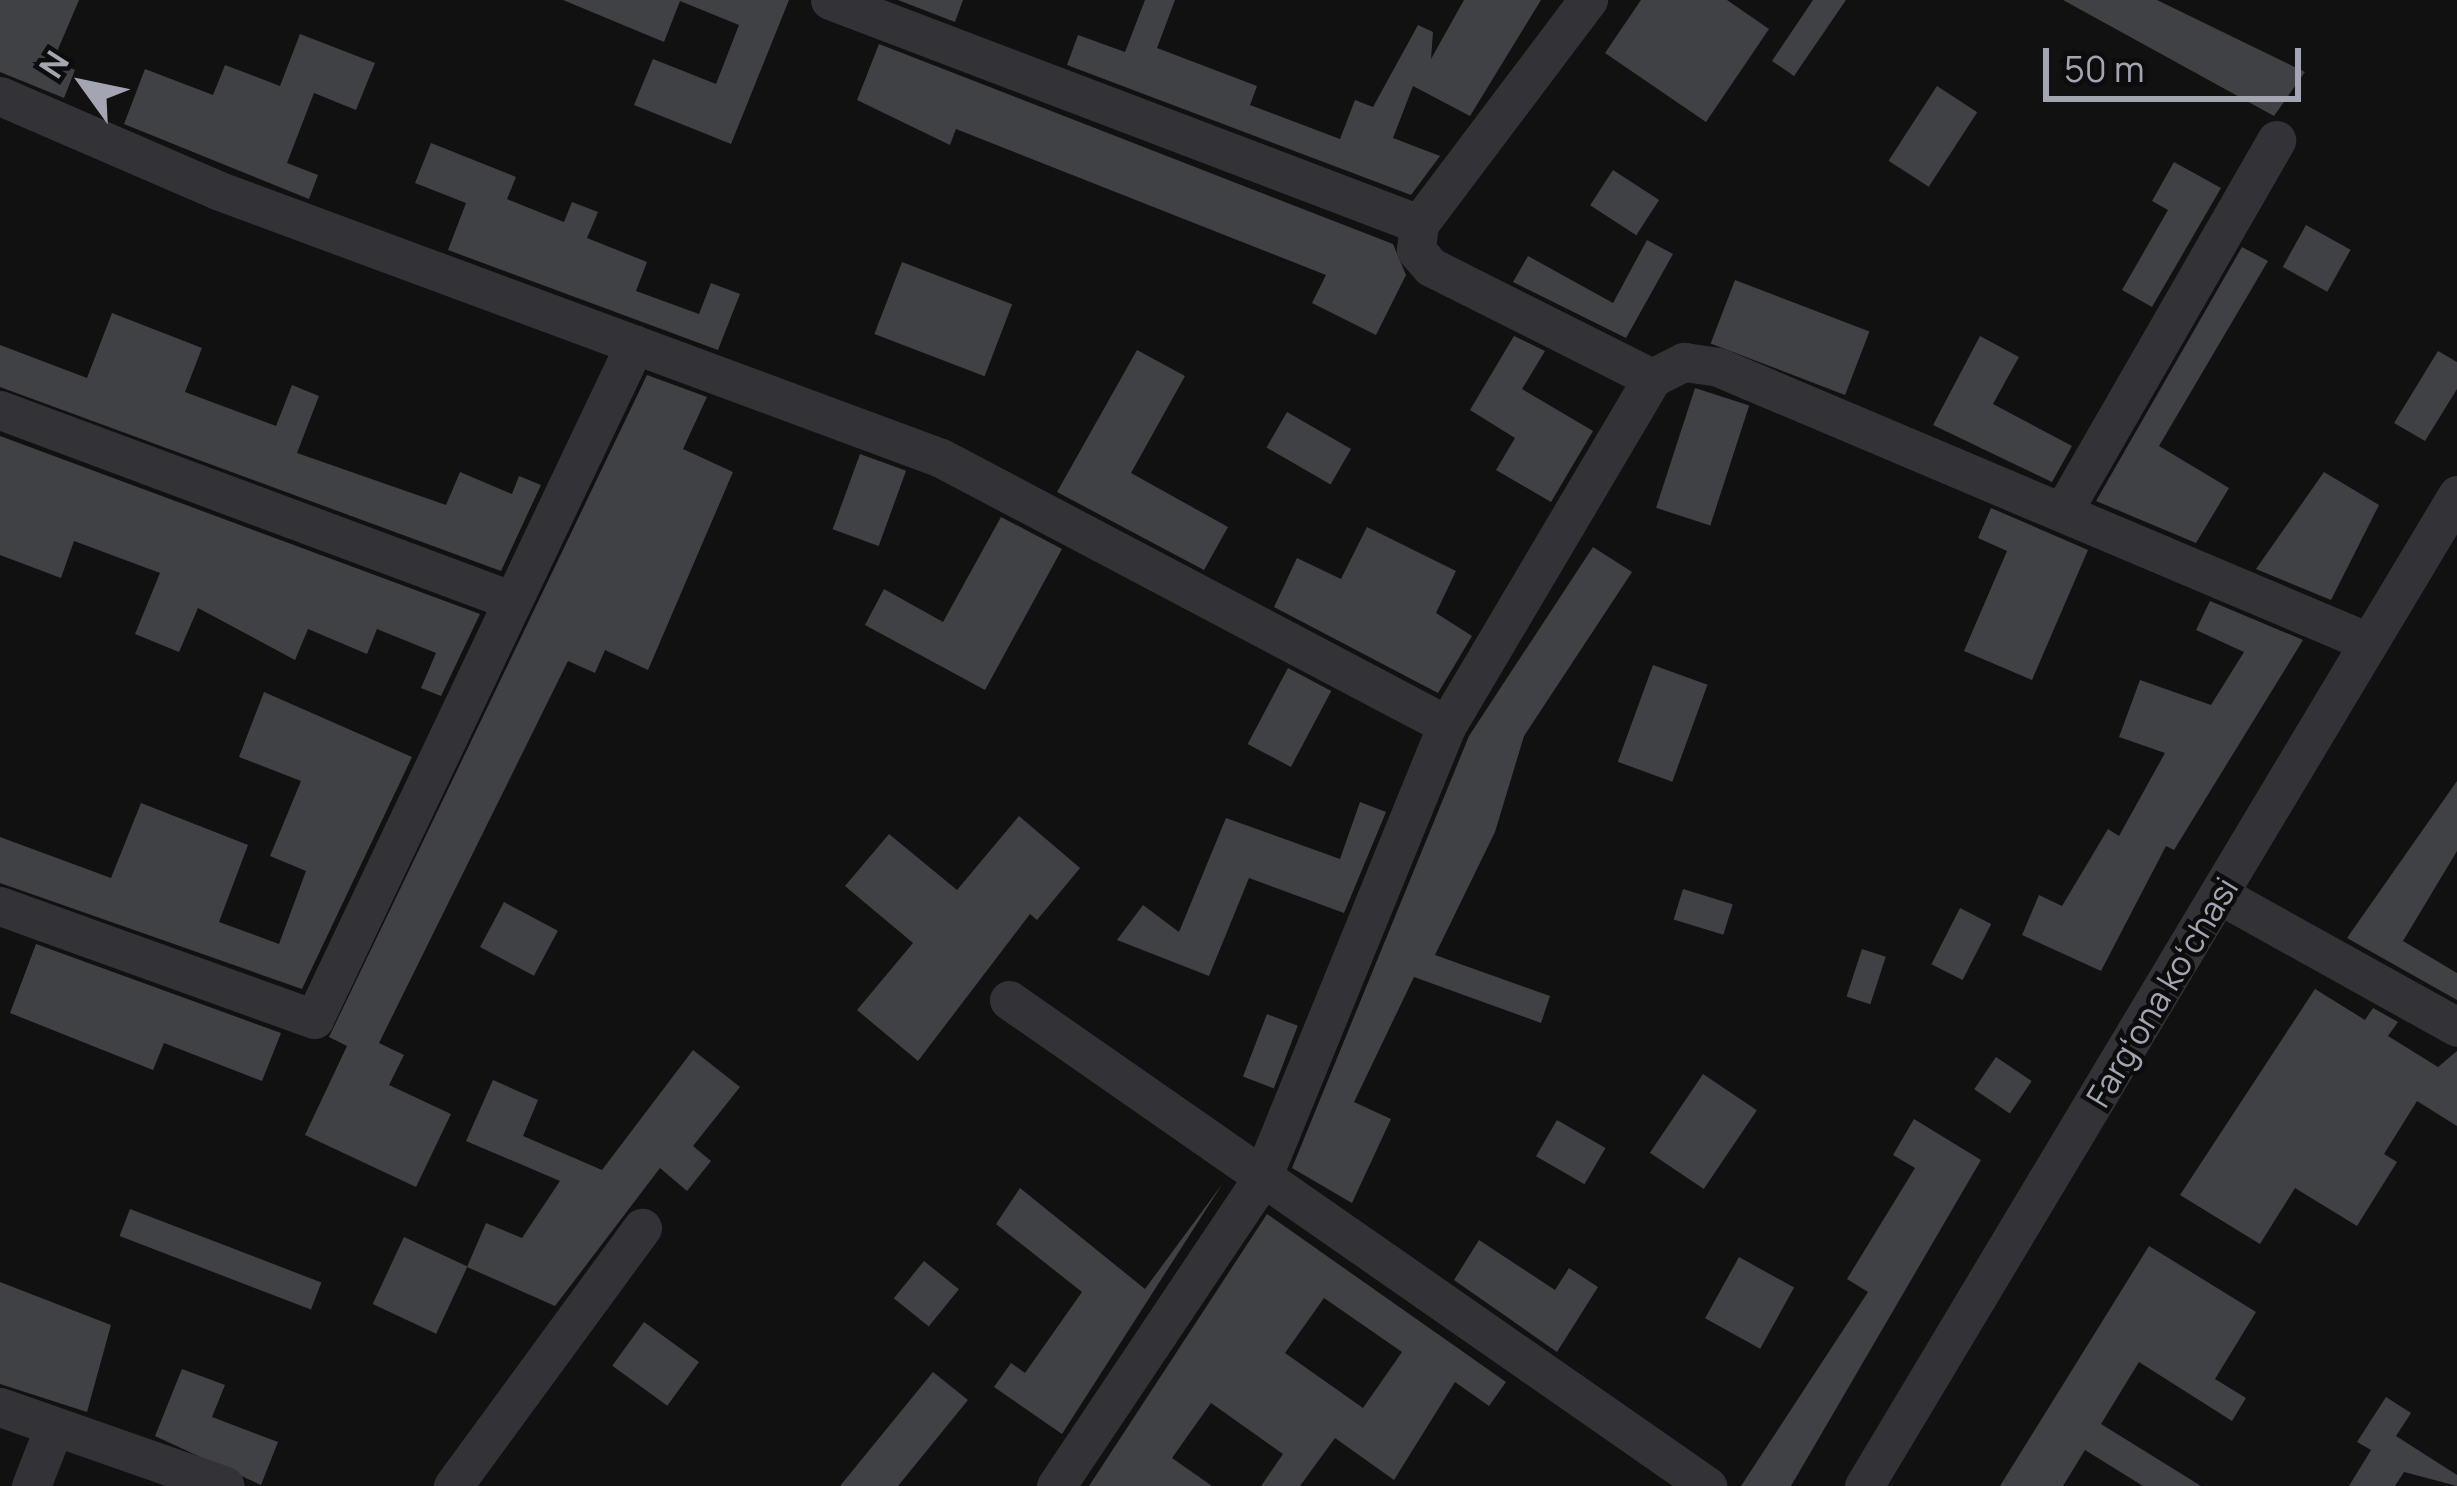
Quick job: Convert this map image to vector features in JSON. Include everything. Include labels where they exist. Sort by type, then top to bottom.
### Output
[{"type":"street","points":[[830,0],[1419,224]]},
{"type":"street","points":[[1588,0],[1419,224],[1416,250],[1431,267],[1652,378]]},
{"type":"street","points":[[0,96],[941,458],[1447,725]]},
{"type":"street","points":[[2063,511],[2276,140]]},
{"type":"street","points":[[0,906],[314,1019],[635,344]]},
{"type":"street","points":[[1056,1486],[1262,1178],[1447,725],[1652,378],[1684,362],[1718,367],[2368,642]]},
{"type":"street","points":[[0,410],[513,601]]},
{"type":"street","name":"Fargʻona koʻchasi","points":[[1864,1486],[2457,496]]},
{"type":"street","points":[[2220,896],[2457,1027]]},
{"type":"street","points":[[1009,1000],[1707,1486]]},
{"type":"street","points":[[453,1486],[641,1228]]},
{"type":"street","points":[[0,1407],[225,1486]]},
{"type":"street","points":[[31,1486],[54,1426]]},
{"type":"building","points":[[0,0],[79,0],[53,61],[75,70],[64,98],[0,72]]},
{"type":"building","points":[[563,0],[789,0],[731,144],[634,105],[653,59],[716,84],[739,25],[680,1],[664,42]]},
{"type":"building","points":[[898,0],[963,0],[955,22]]},
{"type":"building","points":[[1145,0],[1175,0],[1157,48],[1257,86],[1250,105],[1340,139],[1355,100],[1373,107],[1418,25],[1433,32],[1431,59],[1464,0],[1541,0],[1470,116],[1413,86],[1393,138],[1440,156],[1411,195],[1067,65],[1078,35],[1125,52]]},
{"type":"building","points":[[1641,0],[1727,0],[1769,29],[1706,122],[1605,53]]},
{"type":"building","points":[[1813,0],[1846,0],[1794,76],[1772,61]]},
{"type":"building","points":[[2063,0],[2157,0],[2305,72],[2274,116]]},
{"type":"building","points":[[300,34],[375,63],[356,110],[314,93],[287,163],[318,175],[309,199],[124,124],[145,69],[213,95],[225,65],[280,86]]},
{"type":"building","points":[[879,44],[1393,244],[1406,275],[1376,335],[1312,303],[1326,275],[956,129],[950,145],[857,100]]},
{"type":"building","points":[[1937,86],[1977,112],[1929,187],[1889,161]]},
{"type":"building","points":[[431,143],[516,177],[507,199],[564,222],[572,202],[598,212],[587,238],[647,262],[636,291],[699,314],[711,283],[740,294],[718,350],[448,250],[466,203],[415,183]]},
{"type":"building","points":[[2174,162],[2221,188],[2152,307],[2122,290],[2168,210],[2152,201]]},
{"type":"building","points":[[1613,170],[1659,200],[1636,235],[1590,205]]},
{"type":"building","points":[[2306,225],[2351,250],[2327,292],[2283,267]]},
{"type":"building","points":[[1647,240],[1673,254],[1626,338],[1513,282],[1528,256],[1613,303]]},
{"type":"building","points":[[2242,247],[2268,261],[2159,446],[2229,488],[2196,543],[2096,501]]},
{"type":"building","points":[[902,262],[1012,304],[985,376],[874,334]]},
{"type":"building","points":[[1735,280],[1869,332],[1845,395],[1711,343]]},
{"type":"building","points":[[112,313],[202,348],[185,392],[276,426],[292,385],[319,396],[297,453],[446,505],[460,472],[512,494],[519,476],[541,485],[501,571],[0,387],[0,345],[87,378]]},
{"type":"building","points":[[1514,336],[1545,351],[1522,389],[1593,431],[1551,502],[1496,470],[1515,438],[1470,410]]},
{"type":"building","points":[[1980,336],[2019,357],[1993,404],[2072,446],[2052,482],[1933,425]]},
{"type":"building","points":[[1137,350],[1185,376],[1131,473],[1228,527],[1204,570],[1057,492]]},
{"type":"building","points":[[2438,351],[2457,362],[2457,389],[2425,441],[2394,423]]},
{"type":"building","points":[[647,375],[707,397],[683,449],[733,472],[648,670],[605,650],[595,673],[568,661],[379,1043],[404,1055],[389,1085],[451,1114],[416,1187],[305,1135],[347,1046],[329,1037]]},
{"type":"building","points":[[1695,388],[1749,406],[1710,525],[1656,508]]},
{"type":"building","points":[[1287,412],[1351,449],[1331,485],[1266,448]]},
{"type":"building","points":[[0,436],[480,614],[441,696],[421,688],[436,653],[377,629],[367,654],[308,629],[295,660],[198,608],[179,652],[135,634],[160,573],[74,541],[61,578],[0,555]]},
{"type":"building","points":[[860,454],[906,471],[879,546],[833,529]]},
{"type":"building","points":[[2324,472],[2379,505],[2331,600],[2256,569]]},
{"type":"building","points":[[1991,508],[2088,550],[2032,680],[1964,651],[2007,551],[1978,538]]},
{"type":"building","points":[[1001,517],[1062,549],[985,690],[865,625],[884,589],[943,622]]},
{"type":"building","points":[[1367,527],[1456,571],[1436,613],[1472,636],[1438,693],[1274,607],[1297,558],[1341,579]]},
{"type":"building","points":[[1593,547],[1632,572],[1524,736],[1495,832],[1435,955],[1550,996],[1541,1023],[1414,977],[1354,1102],[1391,1119],[1352,1203],[1292,1168],[1469,736]]},
{"type":"building","points":[[2210,601],[2303,640],[2174,850],[2166,846],[2101,971],[2022,935],[2039,895],[2062,906],[2108,829],[2119,836],[2165,753],[2119,737],[2140,680],[2211,705],[2244,652],[2196,630]]},
{"type":"building","points":[[1653,665],[1708,685],[1672,782],[1618,762]]},
{"type":"building","points":[[1288,668],[1331,691],[1291,767],[1248,744]]},
{"type":"building","points":[[264,692],[412,757],[302,989],[0,883],[0,837],[111,878],[141,803],[248,845],[219,922],[279,944],[306,871],[270,856],[301,781],[239,757]]},
{"type":"building","points":[[2457,781],[2457,851],[2403,941],[2457,973],[2457,1000],[2347,938]]},
{"type":"building","points":[[1360,802],[1386,812],[1344,913],[1249,878],[1209,976],[1117,940],[1143,905],[1179,932],[1226,818],[1340,859]]},
{"type":"building","points":[[1019,816],[1080,868],[1037,920],[1030,914],[918,1061],[857,1010],[913,943],[845,886],[889,834],[957,890]]},
{"type":"building","points":[[1683,889],[1733,904],[1723,935],[1674,920]]},
{"type":"building","points":[[504,902],[558,931],[534,976],[480,947]]},
{"type":"building","points":[[1960,908],[1991,924],[1963,980],[1931,964]]},
{"type":"building","points":[[36,944],[281,1033],[262,1081],[164,1043],[153,1070],[10,1013]]},
{"type":"building","points":[[1862,949],[1886,957],[1870,1004],[1847,997]]},
{"type":"building","points":[[2315,989],[2365,1020],[2373,1008],[2398,1022],[2388,1036],[2438,1067],[2457,1051],[2457,1126],[2417,1101],[2384,1154],[2397,1162],[2357,1226],[2295,1188],[2260,1244],[2180,1195]]},
{"type":"building","points":[[1267,1014],[1298,1026],[1274,1088],[1243,1077]]},
{"type":"building","points":[[693,1050],[740,1087],[693,1146],[711,1161],[687,1191],[660,1168],[555,1306],[467,1267],[486,1223],[522,1238],[560,1181],[466,1141],[493,1080],[538,1100],[523,1136],[602,1170]]},
{"type":"building","points":[[1996,1057],[2032,1081],[2010,1113],[1974,1089]]},
{"type":"building","points":[[1703,1074],[1757,1110],[1704,1189],[1650,1153]]},
{"type":"building","points":[[1914,1119],[1981,1160],[1791,1486],[1741,1486],[1868,1292],[1847,1279],[1915,1168],[1893,1155]]},
{"type":"building","points":[[1557,1120],[1605,1148],[1584,1184],[1536,1156]]},
{"type":"building","points":[[1223,1183],[1062,1434],[994,1387],[1011,1363],[1025,1373],[1082,1292],[996,1224],[1020,1188],[1145,1289]]},
{"type":"building","points":[[130,1209],[321,1282],[311,1310],[120,1236]]},
{"type":"building","points":[[1267,1214],[1506,1382],[1489,1406],[1455,1382],[1394,1480],[1335,1438],[1300,1486],[1261,1486],[1283,1454],[1211,1403],[1172,1458],[1212,1486],[1089,1486]],"holes":[[[1324,1298],[1402,1352],[1363,1408],[1285,1353]]]},
{"type":"building","points":[[404,1237],[467,1267],[436,1334],[373,1304]]},
{"type":"building","points":[[1479,1240],[1555,1290],[1569,1268],[1598,1287],[1557,1352],[1454,1280]]},
{"type":"building","points":[[2149,1246],[2256,1312],[2215,1379],[2246,1398],[2232,1421],[2139,1362],[2101,1424],[2201,1486],[2143,1486],[2085,1450],[2063,1486],[2000,1486]]},
{"type":"building","points":[[1739,1257],[1794,1288],[1760,1349],[1705,1318]]},
{"type":"building","points":[[924,1261],[959,1289],[929,1327],[894,1298]]},
{"type":"building","points":[[0,1282],[111,1325],[87,1412],[0,1384]]},
{"type":"building","points":[[644,1322],[699,1362],[667,1406],[612,1366]]},
{"type":"building","points":[[182,1369],[225,1385],[212,1417],[278,1442],[261,1485],[155,1436]]},
{"type":"building","points":[[933,1372],[968,1400],[898,1486],[840,1486]]},
{"type":"building","points":[[2386,1397],[2411,1413],[2396,1436],[2457,1475],[2457,1486],[2404,1472],[2395,1486],[2349,1486],[2371,1450],[2357,1442]]}]
